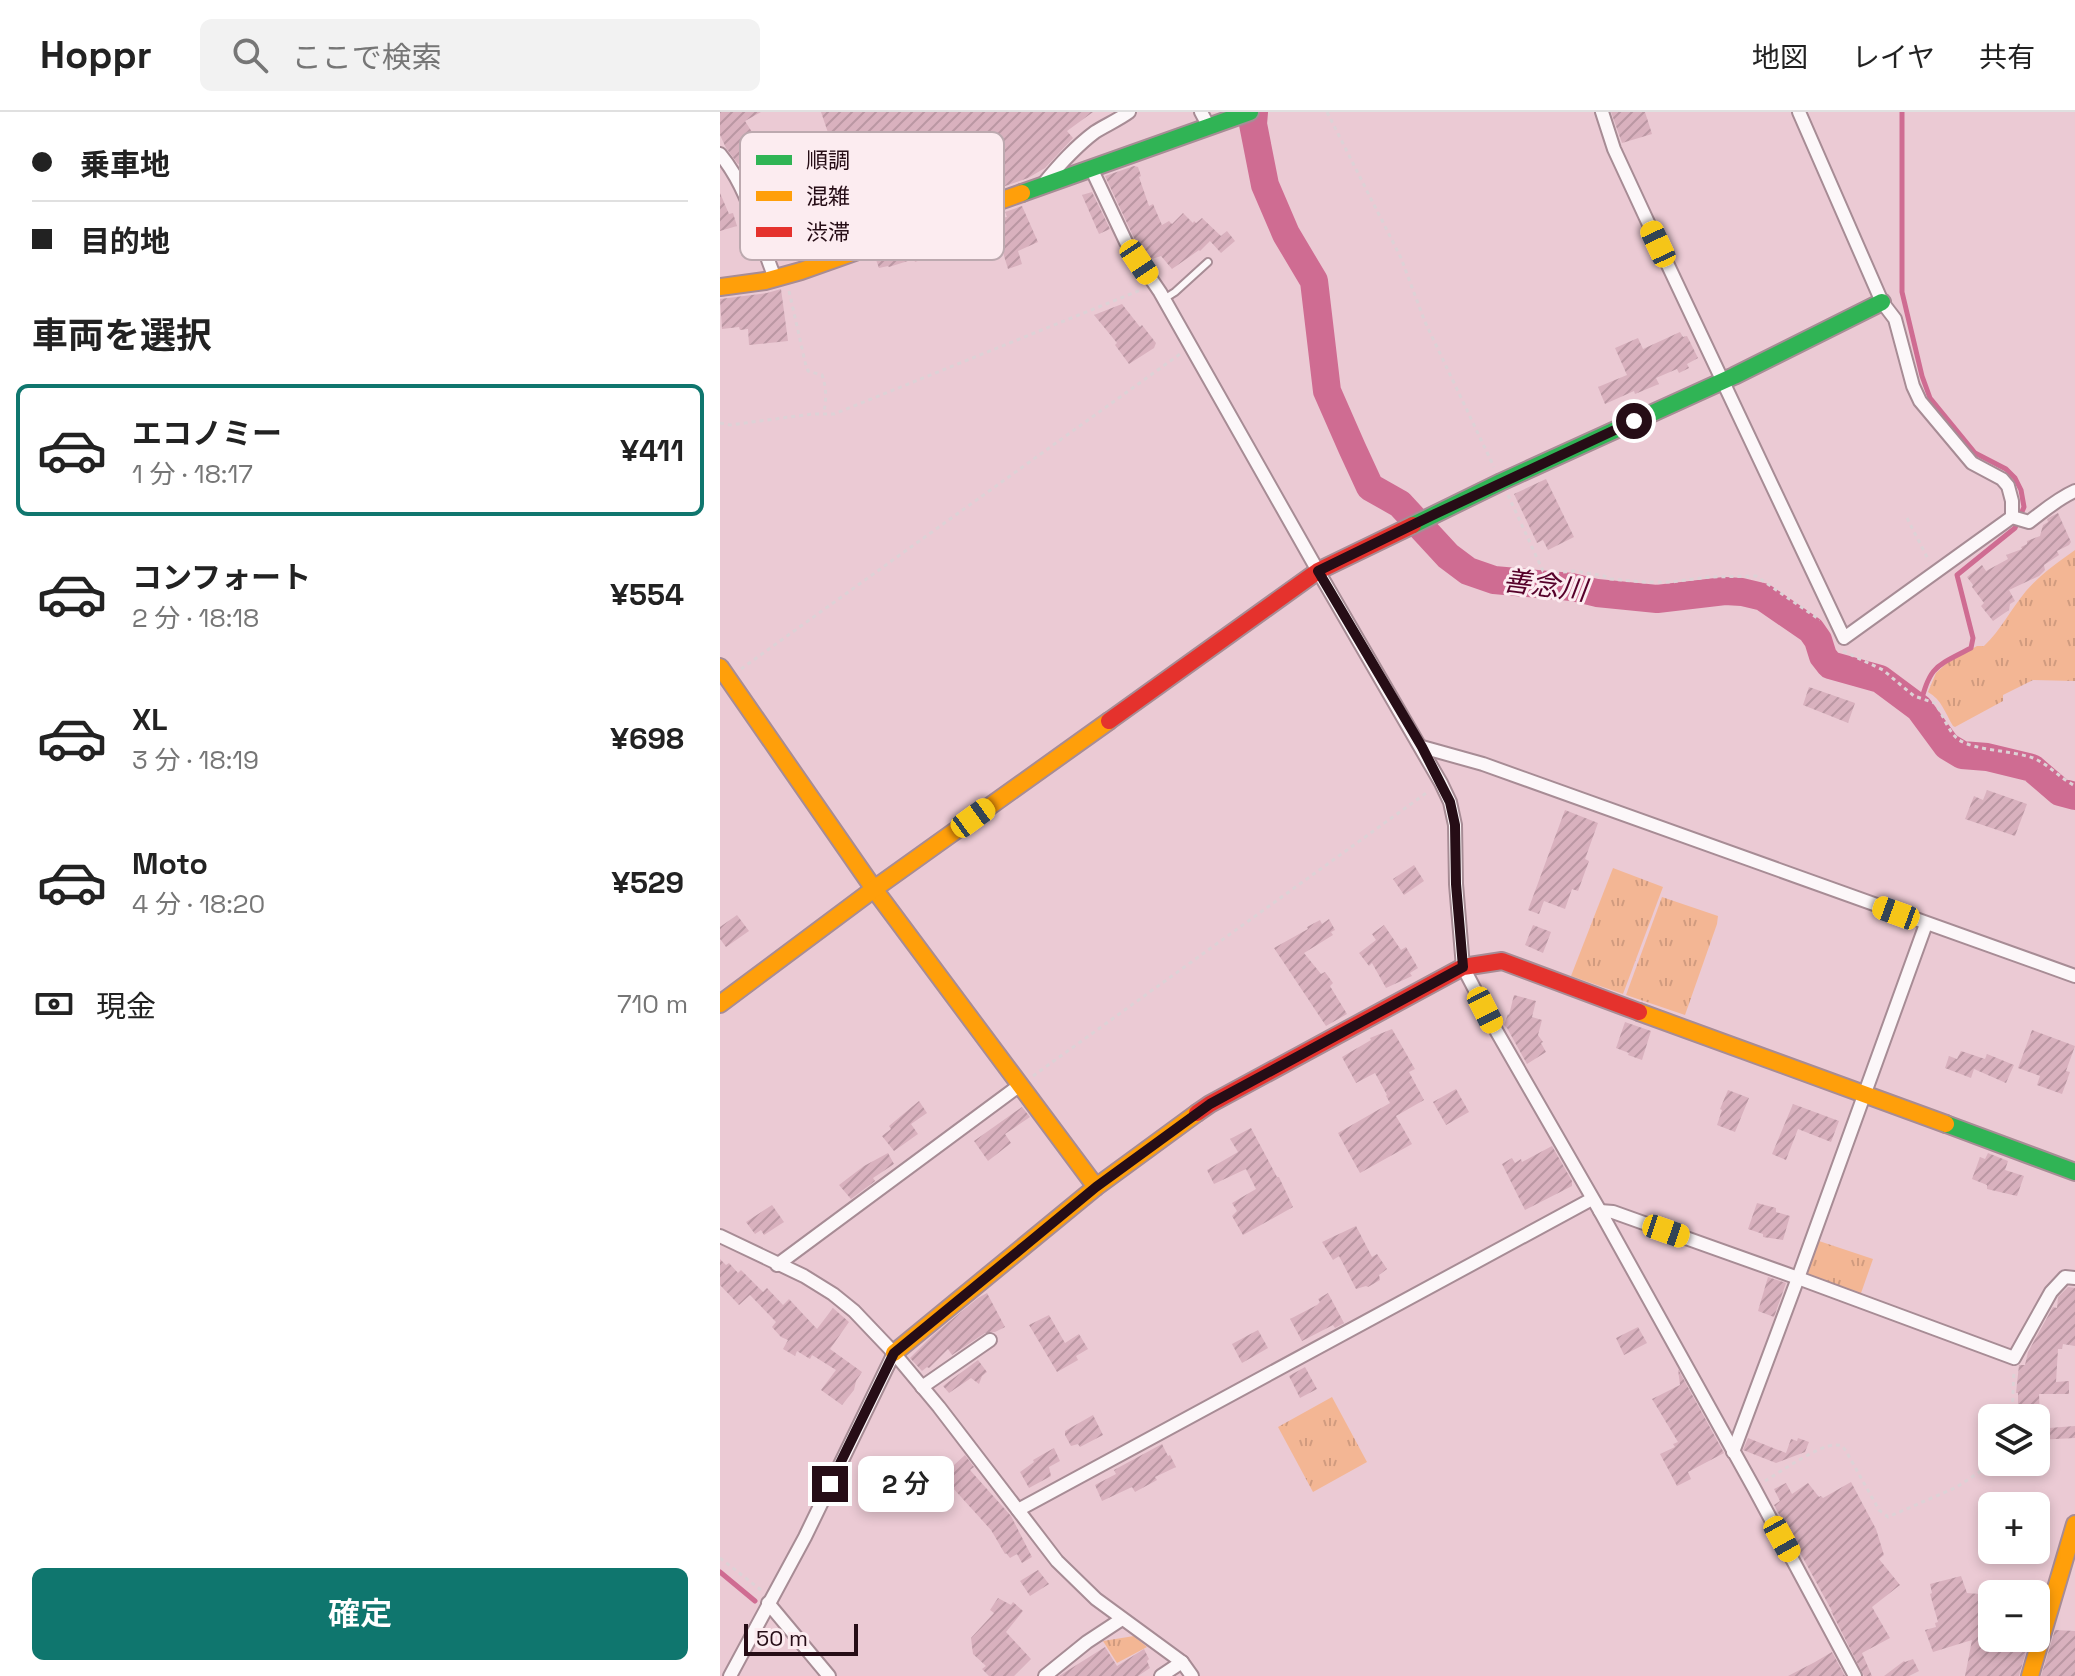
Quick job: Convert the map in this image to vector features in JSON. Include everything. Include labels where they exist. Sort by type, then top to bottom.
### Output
[{"type":"street","points":[[1042,186],[1067,155],[1097,131],[1129,112]]},
{"type":"street","points":[[1602,112],[1614,149],[1844,638],[2012,517]]},
{"type":"street","points":[[1799,112],[1882,302],[1895,319],[1920,401],[1972,463],[2002,479],[2008,486],[2012,517]]},
{"type":"street","points":[[1004,199],[1091,168],[1205,119],[1246,113]]},
{"type":"street","points":[[720,154],[740,185]]},
{"type":"street","points":[[1091,168],[1126,242],[1164,299],[1441,783],[1450,802],[1455,825],[1463,967],[1754,1488],[1855,1676]]},
{"type":"street","points":[[773,260],[780,277]]},
{"type":"street","points":[[720,287],[780,277],[829,260]]},
{"type":"street","points":[[720,1004],[874,889],[1318,571],[1882,302]]},
{"type":"street","points":[[2012,517],[2029,522],[2046,507],[2075,491]]},
{"type":"street","points":[[725,677],[874,889],[1096,1187]]},
{"type":"street","points":[[1422,747],[1483,764],[2075,976]]},
{"type":"street","points":[[1733,1452],[1926,924]]},
{"type":"street","points":[[730,1676],[805,1537],[894,1353],[1096,1187],[1210,1104],[1463,967],[1502,961],[2075,1172]]},
{"type":"street","points":[[777,1265],[1020,1085]]},
{"type":"street","points":[[1018,1510],[1592,1199]]},
{"type":"street","points":[[1600,1211],[1613,1212],[2014,1358],[2051,1292],[2065,1277],[2075,1278]]},
{"type":"street","points":[[720,1236],[804,1276],[833,1294],[862,1319],[922,1387],[1064,1569],[1096,1599],[1182,1662],[1192,1676]]},
{"type":"street","points":[[922,1387],[990,1340]]},
{"type":"street","points":[[2030,1676],[2075,1524]]},
{"type":"street","points":[[769,1600],[829,1676]]},
{"type":"street","points":[[1045,1676],[1122,1619]]},
{"type":"street","points":[[1161,1676],[1182,1662]]},
{"type":"lane","points":[[1164,299],[1208,262]]},
{"type":"path","points":[[1327,112],[1401,258],[1425,322],[1543,571],[1575,571],[1644,582],[1756,576],[1844,638],[1838,644],[1843,650],[1883,670],[1914,696],[1935,703],[1957,739],[1974,747],[2008,751],[2032,758],[2075,786]]},
{"type":"path","points":[[780,277],[808,371],[822,375],[825,382],[827,399],[824,413]]},
{"type":"path","points":[[720,423],[730,425],[834,414],[1140,291],[1152,282]]},
{"type":"path","points":[[725,677],[1190,347]]},
{"type":"path","points":[[1907,518],[1935,573]]},
{"type":"path","points":[[1020,1085],[1441,783]]},
{"type":"path","points":[[2012,1404],[2014,1358]]},
{"type":"path","points":[[1754,1488],[1803,1458],[1837,1444],[1846,1451],[1879,1510],[1888,1517],[1957,1487],[1978,1473]]},
{"type":"path","points":[[720,1558],[769,1600]]},
{"type":"green space","points":[[2075,550],[2075,681],[2033,680],[2003,695],[2003,701],[1953,726],[1940,703],[1928,692],[1936,673],[1977,646],[1984,646],[2031,585]]},
{"type":"green space","points":[[1613,868],[1663,887],[1623,994],[1571,976]]},
{"type":"green space","points":[[1662,897],[1718,916],[1685,1015],[1626,995]]},
{"type":"green space","points":[[1816,1240],[1873,1259],[1860,1296],[1807,1277],[1804,1270]]},
{"type":"green space","points":[[1332,1397],[1367,1462],[1313,1492],[1278,1427]]},
{"type":"green space","points":[[1134,1636],[1147,1647],[1117,1663],[1103,1641]]},
{"type":"building","points":[[720,112],[761,112],[745,121],[752,132],[740,132],[740,163],[726,148],[720,135]]},
{"type":"building","points":[[821,112],[1093,112],[1067,131],[1073,138],[1045,168],[1004,186],[1004,132],[828,132]]},
{"type":"building","points":[[1611,112],[1645,112],[1652,134],[1622,143]]},
{"type":"building","points":[[1138,167],[1149,206],[1153,204],[1162,225],[1169,221],[1172,224],[1183,213],[1193,223],[1202,218],[1221,236],[1227,231],[1235,241],[1221,253],[1210,241],[1172,269],[1161,256],[1149,260],[1134,238],[1105,176]]},
{"type":"building","points":[[1092,192],[1110,229],[1099,234],[1082,195]]},
{"type":"building","points":[[720,193],[737,226],[720,231]]},
{"type":"building","points":[[1022,206],[1038,242],[1018,251],[1022,264],[1008,269],[1004,256],[1005,212]]},
{"type":"building","points":[[876,260],[911,260],[889,267],[879,268]]},
{"type":"building","points":[[781,289],[788,341],[749,345],[748,329],[722,329],[720,299]]},
{"type":"building","points":[[1122,304],[1156,343],[1154,348],[1129,364],[1115,345],[1117,343],[1094,315]]},
{"type":"building","points":[[1680,332],[1683,337],[1687,336],[1698,358],[1687,364],[1689,368],[1679,373],[1677,369],[1656,378],[1659,384],[1605,404],[1598,387],[1627,375],[1615,348],[1638,338],[1643,349]]},
{"type":"building","points":[[1546,479],[1574,537],[1548,550],[1543,540],[1537,543],[1514,494]]},
{"type":"building","points":[[2058,513],[2071,542],[2057,551],[2059,555],[2044,565],[2045,570],[2039,576],[2009,590],[2015,601],[2010,604],[2009,610],[1993,621],[1981,606],[1984,603],[1967,577],[1982,565],[1986,571],[2008,559],[2006,555],[2022,549],[2027,541],[2040,536],[2047,519]]},
{"type":"building","points":[[1809,687],[1855,703],[1848,723],[1803,705]]},
{"type":"building","points":[[1987,790],[2027,804],[2015,836],[1965,819],[1974,796],[1983,800]]},
{"type":"building","points":[[1565,810],[1598,823],[1585,859],[1589,861],[1578,891],[1572,889],[1565,909],[1544,901],[1539,914],[1528,910]]},
{"type":"building","points":[[1414,865],[1424,881],[1404,895],[1393,879]]},
{"type":"building","points":[[737,915],[749,931],[726,947],[720,939],[720,927]]},
{"type":"building","points":[[1329,919],[1335,930],[1331,932],[1333,935],[1304,953],[1333,983],[1330,986],[1347,1014],[1326,1026],[1274,948],[1320,920],[1322,924]]},
{"type":"building","points":[[1384,925],[1401,950],[1406,947],[1418,968],[1410,973],[1412,976],[1386,988],[1372,963],[1369,966],[1359,953],[1376,940],[1372,934]]},
{"type":"building","points":[[1533,925],[1551,932],[1543,953],[1525,945]]},
{"type":"building","points":[[1514,995],[1536,1001],[1532,1017],[1542,1020],[1538,1035],[1546,1052],[1527,1064],[1504,1025]]},
{"type":"building","points":[[1625,1022],[1651,1031],[1642,1060],[1616,1048]]},
{"type":"building","points":[[1392,1029],[1415,1069],[1409,1072],[1424,1100],[1396,1116],[1412,1144],[1360,1173],[1338,1133],[1390,1103],[1375,1073],[1356,1083],[1342,1057],[1370,1038]]},
{"type":"building","points":[[2032,1030],[2075,1046],[2062,1094],[2037,1085],[2040,1076],[2018,1068]]},
{"type":"building","points":[[1961,1051],[1985,1059],[1987,1054],[2014,1065],[2006,1083],[1974,1069],[1971,1078],[1945,1068],[1949,1056],[1957,1059]]},
{"type":"building","points":[[1456,1089],[1469,1112],[1446,1125],[1433,1102]]},
{"type":"building","points":[[1728,1090],[1749,1098],[1735,1132],[1717,1125]]},
{"type":"building","points":[[919,1101],[927,1113],[911,1124],[918,1134],[894,1151],[882,1136],[891,1129],[889,1126]]},
{"type":"building","points":[[1793,1104],[1839,1121],[1831,1142],[1798,1129],[1786,1160],[1772,1154]]},
{"type":"building","points":[[1022,1107],[1030,1117],[1005,1134],[1011,1143],[988,1161],[974,1141]]},
{"type":"building","points":[[1251,1128],[1293,1207],[1243,1235],[1232,1216],[1237,1211],[1232,1203],[1256,1189],[1246,1169],[1214,1184],[1207,1170],[1238,1152],[1230,1139]]},
{"type":"building","points":[[1552,1146],[1572,1186],[1525,1210],[1502,1164],[1512,1158],[1515,1163],[1521,1159],[1522,1162]]},
{"type":"building","points":[[888,1153],[894,1164],[851,1199],[839,1185]]},
{"type":"building","points":[[1988,1153],[2008,1161],[2005,1170],[2024,1176],[2017,1196],[1987,1189],[1987,1185],[1972,1179],[1980,1157],[1985,1159]]},
{"type":"building","points":[[1757,1203],[1790,1216],[1783,1240],[1763,1237],[1763,1234],[1748,1229]]},
{"type":"building","points":[[772,1205],[784,1222],[764,1235],[761,1230],[755,1234],[746,1222]]},
{"type":"building","points":[[1356,1226],[1372,1257],[1377,1254],[1387,1269],[1379,1275],[1380,1280],[1356,1289],[1339,1256],[1333,1260],[1322,1242]]},
{"type":"building","points":[[720,1259],[738,1273],[741,1270],[763,1292],[767,1288],[783,1305],[789,1299],[817,1329],[833,1308],[849,1322],[830,1349],[862,1372],[854,1390],[842,1405],[821,1390],[836,1370],[812,1355],[810,1359],[797,1351],[795,1356],[783,1349],[788,1340],[772,1327],[776,1322],[750,1295],[739,1305],[720,1285]]},
{"type":"building","points":[[1768,1277],[1786,1283],[1774,1317],[1758,1311]]},
{"type":"building","points":[[2068,1287],[2075,1288],[2075,1346],[2063,1344],[2062,1349],[2058,1349],[2056,1382],[2069,1381],[2069,1394],[2039,1394],[2039,1404],[2018,1404],[2019,1365],[2025,1365],[2028,1352],[2053,1307],[2057,1308],[2058,1297]]},
{"type":"building","points":[[987,1293],[1005,1327],[985,1333],[952,1355],[948,1349],[922,1371],[910,1358],[933,1335]]},
{"type":"building","points":[[1328,1293],[1344,1323],[1335,1328],[1333,1325],[1302,1341],[1290,1319],[1317,1305],[1320,1302],[1318,1299]]},
{"type":"building","points":[[1049,1315],[1065,1343],[1079,1334],[1088,1349],[1076,1356],[1078,1360],[1057,1372],[1029,1325]]},
{"type":"building","points":[[1638,1327],[1647,1343],[1624,1355],[1616,1338]]},
{"type":"building","points":[[1258,1330],[1268,1348],[1242,1363],[1232,1344]]},
{"type":"building","points":[[978,1360],[987,1372],[979,1384],[971,1378],[949,1393],[943,1386]]},
{"type":"building","points":[[1305,1367],[1317,1389],[1300,1398],[1289,1376]]},
{"type":"building","points":[[1678,1369],[1724,1453],[1688,1472],[1691,1479],[1677,1486],[1660,1454],[1675,1447],[1673,1444],[1678,1442],[1652,1399],[1680,1385]]},
{"type":"building","points":[[1093,1415],[1103,1435],[1080,1447],[1078,1444],[1071,1446],[1065,1431]]},
{"type":"building","points":[[2075,1426],[2075,1438],[2050,1439],[2050,1428]]},
{"type":"building","points":[[1748,1438],[1786,1453],[1791,1439],[1809,1442],[1805,1452],[1776,1463],[1743,1450]]},
{"type":"building","points":[[1162,1444],[1176,1467],[1135,1492],[1132,1487],[1102,1501],[1095,1485],[1116,1474],[1114,1470]]},
{"type":"building","points":[[1054,1448],[1060,1461],[1049,1467],[1051,1476],[1029,1488],[1020,1472]]},
{"type":"building","points":[[965,1455],[974,1467],[970,1470],[1011,1516],[1032,1557],[1022,1563],[1017,1554],[1010,1558],[1005,1554],[991,1530],[942,1476]]},
{"type":"building","points":[[1851,1482],[1876,1529],[1884,1555],[1879,1559],[1900,1585],[1872,1607],[1890,1638],[1862,1653],[1872,1676],[1864,1676],[1774,1505],[1780,1501],[1774,1489],[1786,1483],[1792,1494],[1808,1483],[1823,1498]]},
{"type":"building","points":[[1038,1570],[1049,1584],[1030,1596],[1020,1581]]},
{"type":"building","points":[[1961,1576],[1967,1593],[1978,1594],[1978,1652],[2026,1652],[2019,1676],[1965,1676],[1972,1640],[1933,1652],[1925,1630],[1936,1627],[1935,1623],[1938,1622],[1930,1584]]},
{"type":"building","points":[[998,1598],[1011,1605],[1013,1602],[1023,1611],[1006,1632],[1031,1659],[1014,1676],[989,1676],[982,1669],[986,1666],[973,1654],[971,1638],[994,1613],[990,1610]]},
{"type":"building","points":[[2055,1630],[2075,1631],[2075,1676],[2041,1676]]},
{"type":"building","points":[[1105,1647],[1117,1666],[1144,1649],[1150,1668],[1138,1676],[1059,1676]]},
{"type":"building","points":[[1832,1652],[1845,1676],[1788,1676],[1815,1662]]},
{"type":"building","points":[[1913,1659],[1919,1671],[1909,1676],[1884,1676],[1904,1661]]},
{"type":"waterway","name":"善念川","points":[[1254,112],[1253,124],[1265,185],[1286,234],[1314,281],[1327,391],[1370,487],[1400,504],[1448,556],[1468,571],[1494,580],[1657,599],[1725,591],[1763,597],[1811,630],[1830,665],[1880,679],[1919,708],[1947,746],[1962,755],[1987,757],[2032,768],[2060,792],[2075,796]]},
{"type":"waterway","points":[[1902,112],[1902,292],[1922,376],[1930,398],[1975,453],[2006,469],[2015,478],[2024,507],[2015,528],[1957,575],[1973,638],[1971,648],[1935,670],[1919,708]]},
{"type":"waterway","points":[[720,1572],[755,1601]]},
{"type":"traffic: fast","points":[[1022,193],[1250,112]]},
{"type":"traffic: fast","points":[[1413,525],[1734,376],[1882,302]]},
{"type":"traffic: fast","points":[[1946,1124],[2075,1172]]},
{"type":"traffic: slow","points":[[1004,199],[1022,193]]},
{"type":"traffic: slow","points":[[720,287],[765,281],[832,260]]},
{"type":"traffic: slow","points":[[720,667],[874,889],[1096,1187]]},
{"type":"traffic: slow","points":[[720,1004],[1109,721]]},
{"type":"traffic: slow","points":[[1639,1012],[1946,1124]]},
{"type":"traffic: slow","points":[[894,1353],[1096,1187],[1197,1113]]},
{"type":"traffic: slow","points":[[2030,1676],[2075,1524]]},
{"type":"traffic: jam","points":[[1109,721],[1318,571],[1413,525]]},
{"type":"traffic: jam","points":[[1197,1113],[1463,967],[1502,961],[1639,1012]]},
{"type":"route","points":[[830,1484],[894,1353],[1096,1187],[1210,1104],[1463,967],[1455,825],[1450,802],[1422,747],[1318,571],[1634,421]]}]
